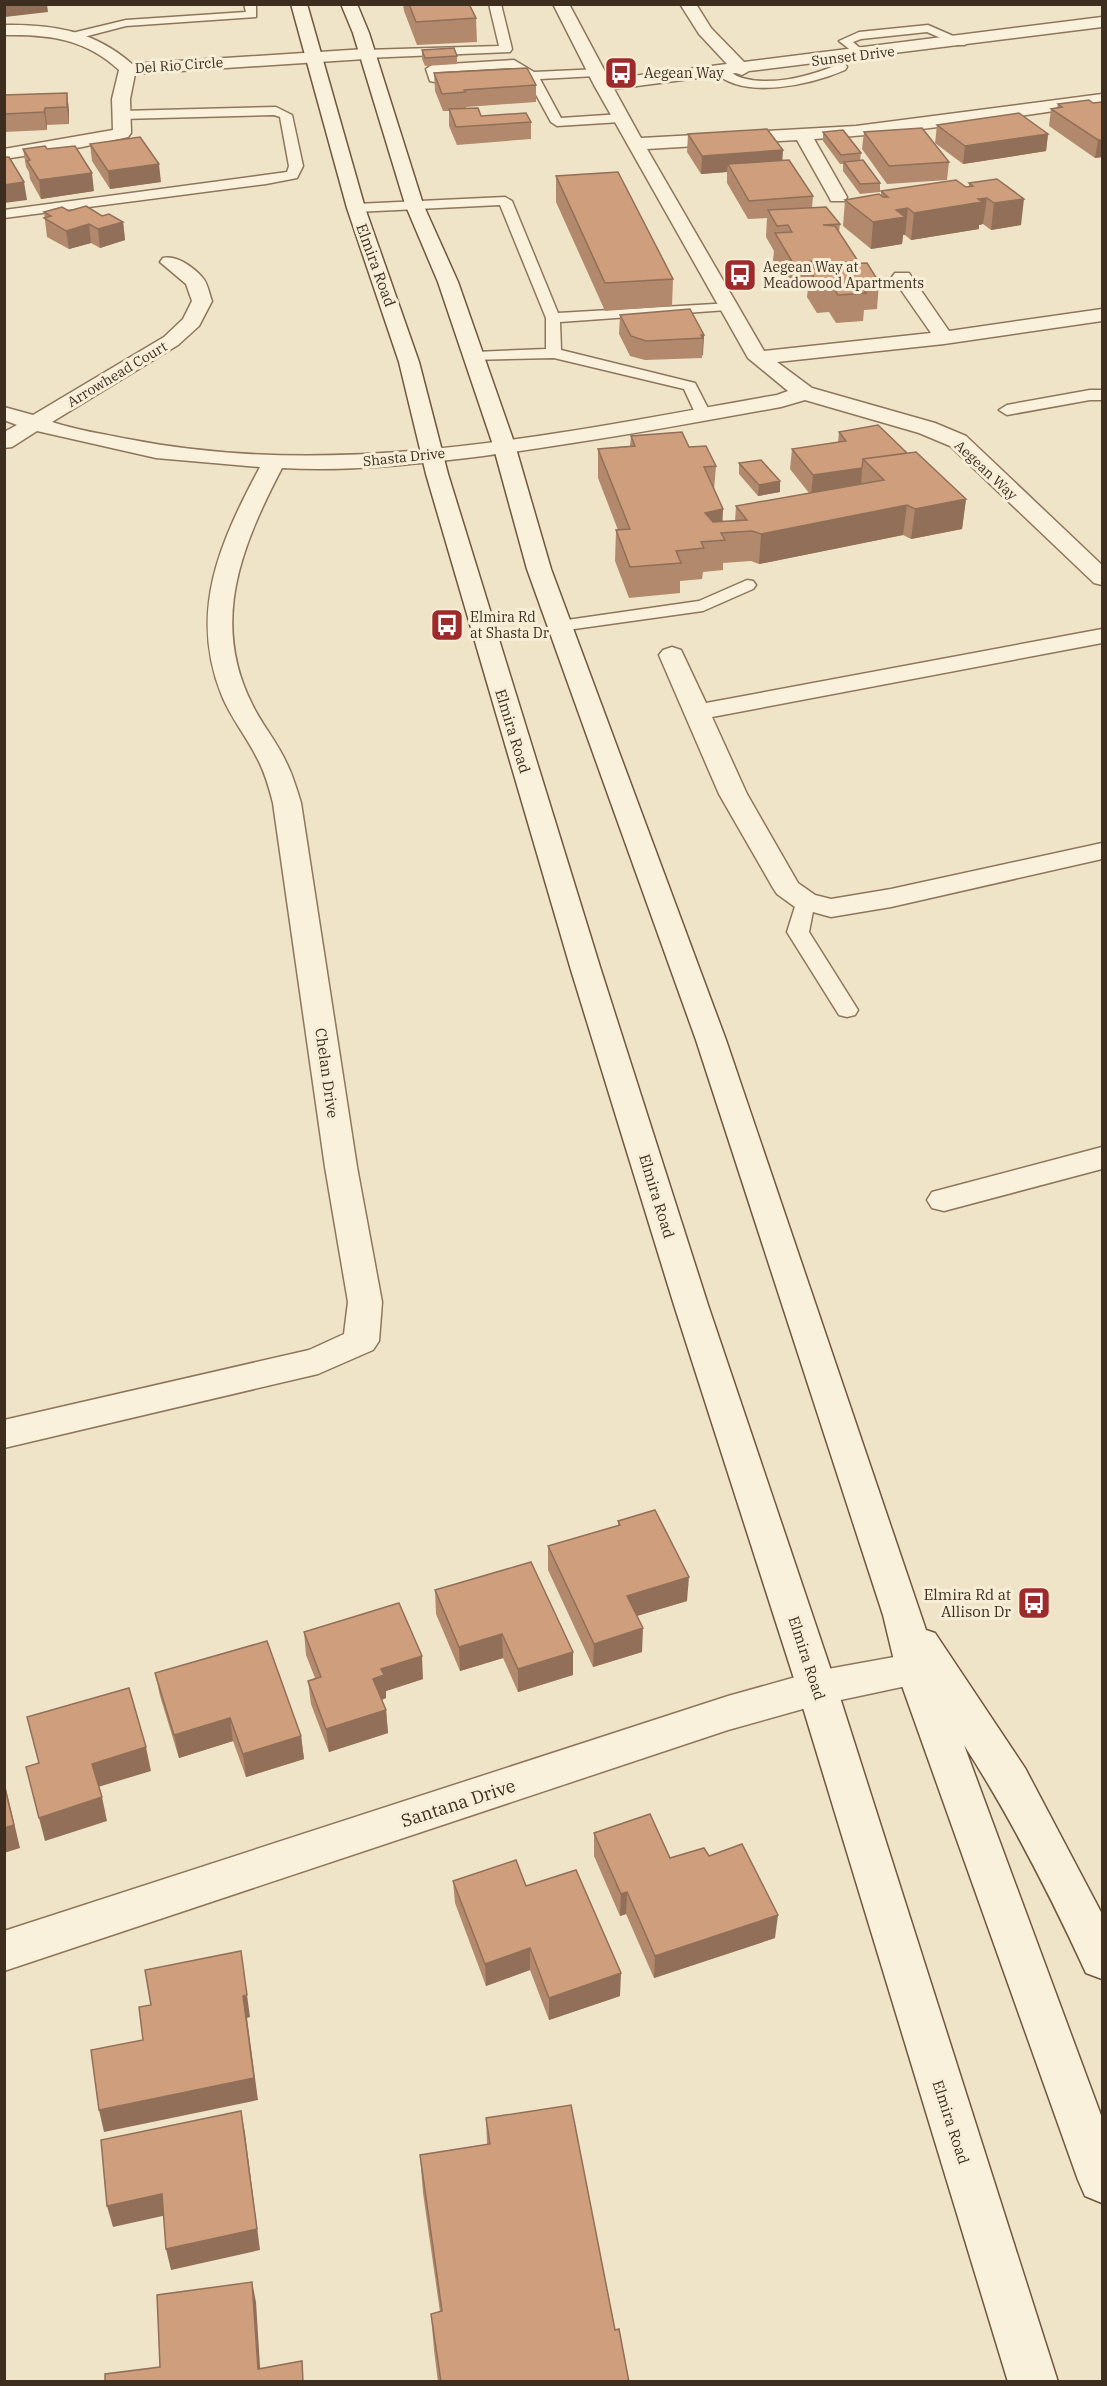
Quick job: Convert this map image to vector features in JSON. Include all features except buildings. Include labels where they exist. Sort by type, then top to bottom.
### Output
[{"type":"street","name":"Elmira Road","points":[[299,4],[356,208],[385,286],[409,362],[433,455],[505,704],[590,981],[691,1305],[817,1688],[1033,2382]]},
{"type":"street","points":[[349,4],[361,33],[365,54],[414,204],[448,282],[475,357],[504,445],[539,569],[711,1040],[903,1615],[916,1669],[1102,2180]]},
{"type":"street","name":"Aegean Way","points":[[561,4],[635,144],[758,358],[804,393],[927,428],[958,441],[1102,578]]},
{"type":"street","points":[[688,4],[706,32],[742,70]]},
{"type":"street","name":"Sunset Drive","points":[[599,79],[742,70],[1102,22]]},
{"type":"street","name":"Del Rio Circle","points":[[4,30],[43,30],[76,35],[103,47],[128,69],[365,54]]},
{"type":"street","points":[[4,154],[82,142],[122,133],[121,99],[128,69]]},
{"type":"street","points":[[635,144],[803,135],[1007,114],[1102,99]]},
{"type":"street","points":[[803,135],[838,197]]},
{"type":"street","name":"Arrowhead Court","points":[[4,442],[171,342],[192,322],[202,301],[199,291],[195,281],[170,262]]},
{"type":"street","points":[[902,277],[944,338]]},
{"type":"street","points":[[758,358],[944,338],[1102,315]]},
{"type":"street","name":"Shasta Drive","points":[[4,413],[34,424],[100,441],[156,451],[274,462],[398,460],[553,440],[781,401],[804,393]]},
{"type":"street","name":"Chelan Drive","points":[[4,1434],[318,1361],[361,1341],[365,1302],[341,1167],[287,803],[274,764],[234,696],[220,655],[218,620],[226,565],[247,512],[274,462]]},
{"type":"street","points":[[697,712],[1102,636]]},
{"type":"street","points":[[672,655],[733,794],[787,888],[805,901],[831,908],[891,898],[1102,851]]},
{"type":"street","points":[[944,1200],[1102,1158]]},
{"type":"street","points":[[903,1615],[1010,1781],[1073,1898],[1102,1959]]},
{"type":"street","name":"Santana Drive","points":[[4,1951],[728,1713],[817,1688],[916,1669]]},
{"type":"lane","points":[[76,35],[126,24],[252,15],[250,4]]},
{"type":"lane","points":[[365,54],[506,49],[495,4]]},
{"type":"lane","points":[[721,72],[741,82],[771,83],[832,72],[842,67],[837,58]]},
{"type":"lane","points":[[599,79],[532,76],[449,81],[434,78],[432,69],[514,64],[532,76],[557,122],[621,118]]},
{"type":"lane","points":[[4,214],[266,180],[292,175],[296,166],[286,115],[276,111],[121,115]]},
{"type":"lane","points":[[356,208],[505,201],[553,318],[554,353]]},
{"type":"lane","points":[[553,318],[727,306]]},
{"type":"lane","points":[[475,357],[554,353],[690,386],[703,414]]},
{"type":"lane","points":[[1007,410],[1090,395],[1102,395]]},
{"type":"lane","points":[[560,626],[703,606],[747,585]]},
{"type":"lane","points":[[805,901],[798,932],[847,1010]]},
{"type":"place","name":"Aegean Way","points":[[621,73]]},
{"type":"place","name":"Aegean Way at Meadowood Apartments","points":[[740,275]]},
{"type":"place","name":"Elmira Rd at Shasta Dr","points":[[447,625]]},
{"type":"place","name":"Elmira Rd at Allison Dr","points":[[1034,1603]]}]
